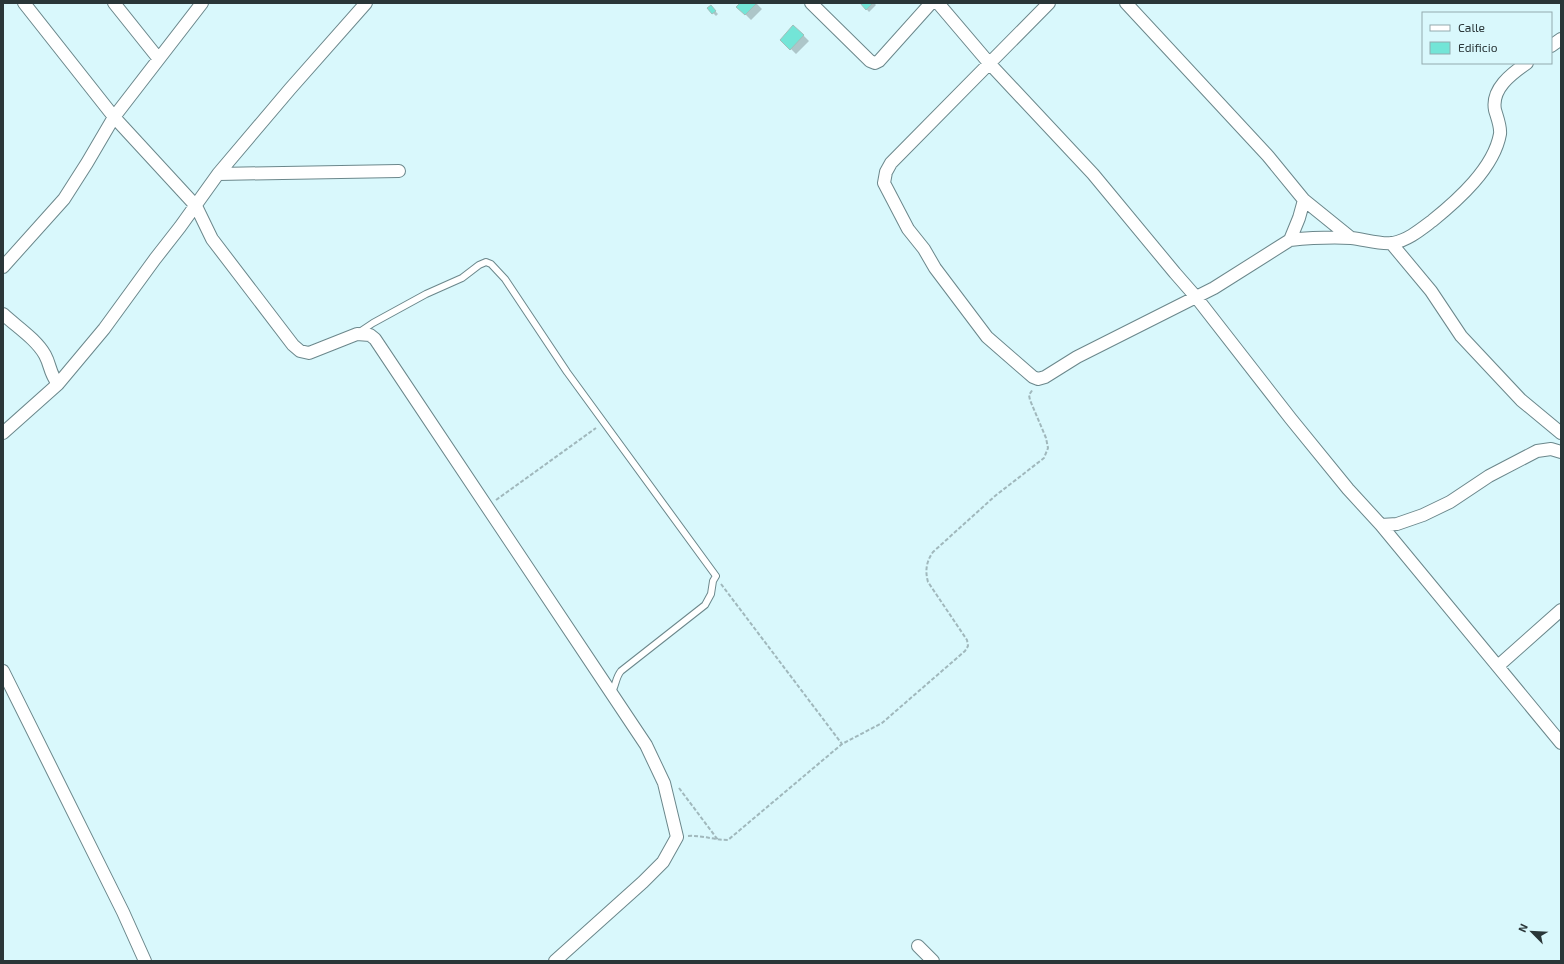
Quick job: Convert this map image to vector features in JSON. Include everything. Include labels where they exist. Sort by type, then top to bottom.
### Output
[{"type":"street","points":[[24,3],[114,117],[196,206],[212,239],[283,334],[300,351],[309,353],[317,351],[357,334],[370,335],[375,338],[646,745],[664,783],[677,837],[663,862],[555,961]]},
{"type":"street","points":[[114,3],[158,58]]},
{"type":"street","points":[[3,267],[64,199],[114,117],[158,58],[202,3]]},
{"type":"street","points":[[3,433],[58,384],[104,329],[196,206],[218,174],[366,3]]},
{"type":"street","points":[[811,3],[870,61],[875,63],[879,61],[931,3]]},
{"type":"street","points":[[938,3],[988,63],[1093,174],[1175,274],[1196,297],[1291,419],[1348,489],[1381,525],[1561,743]]},
{"type":"street","points":[[1049,3],[988,63],[891,163],[886,172],[884,183],[908,229],[924,250],[935,268],[987,337],[1033,377],[1038,379],[1045,377],[1077,357],[1214,288],[1290,240],[1351,238],[1392,243],[1409,238],[1458,199],[1485,167],[1496,147],[1500,132],[1494,105],[1495,96],[1499,87],[1526,64]]},
{"type":"street","points":[[1126,3],[1268,156],[1304,200],[1351,238]]},
{"type":"street","points":[[1552,45],[1561,39]]},
{"type":"street","points":[[218,174],[399,171]]},
{"type":"street","points":[[1290,240],[1299,218],[1304,200]]},
{"type":"street","points":[[1392,243],[1431,292],[1461,336],[1522,400],[1561,433]]},
{"type":"street","points":[[3,314],[38,346],[46,356],[51,373],[58,384]]},
{"type":"street","points":[[1381,525],[1397,524],[1450,502],[1489,476],[1537,451],[1551,449],[1561,452]]},
{"type":"street","points":[[1498,666],[1561,610]]},
{"type":"street","points":[[3,672],[123,912],[145,961]]},
{"type":"street","points":[[918,946],[933,961]]},
{"type":"lane","points":[[357,334],[373,322],[462,278],[479,265],[486,262],[491,264],[505,279],[604,422],[716,576],[713,581],[711,594],[705,605],[621,671],[617,677],[614,690],[611,693]]},
{"type":"path","points":[[677,837],[698,836],[718,840],[728,840],[842,744],[882,722],[965,651],[968,646],[967,640],[928,582],[926,574],[928,560],[933,552],[995,496],[1044,458],[1048,448],[1046,438],[1030,400],[1030,395],[1038,379]]},
{"type":"path","points":[[486,506],[604,422]]},
{"type":"path","points":[[716,576],[842,744]]},
{"type":"path","points":[[675,783],[718,840]]},
{"type":"building","points":[[740,3],[757,3],[745,15],[736,7]]},
{"type":"building","points":[[860,3],[873,3],[866,10]]},
{"type":"building","points":[[711,5],[716,11],[712,14],[707,8]]},
{"type":"building","points":[[793,25],[804,35],[790,50],[780,40]]}]
